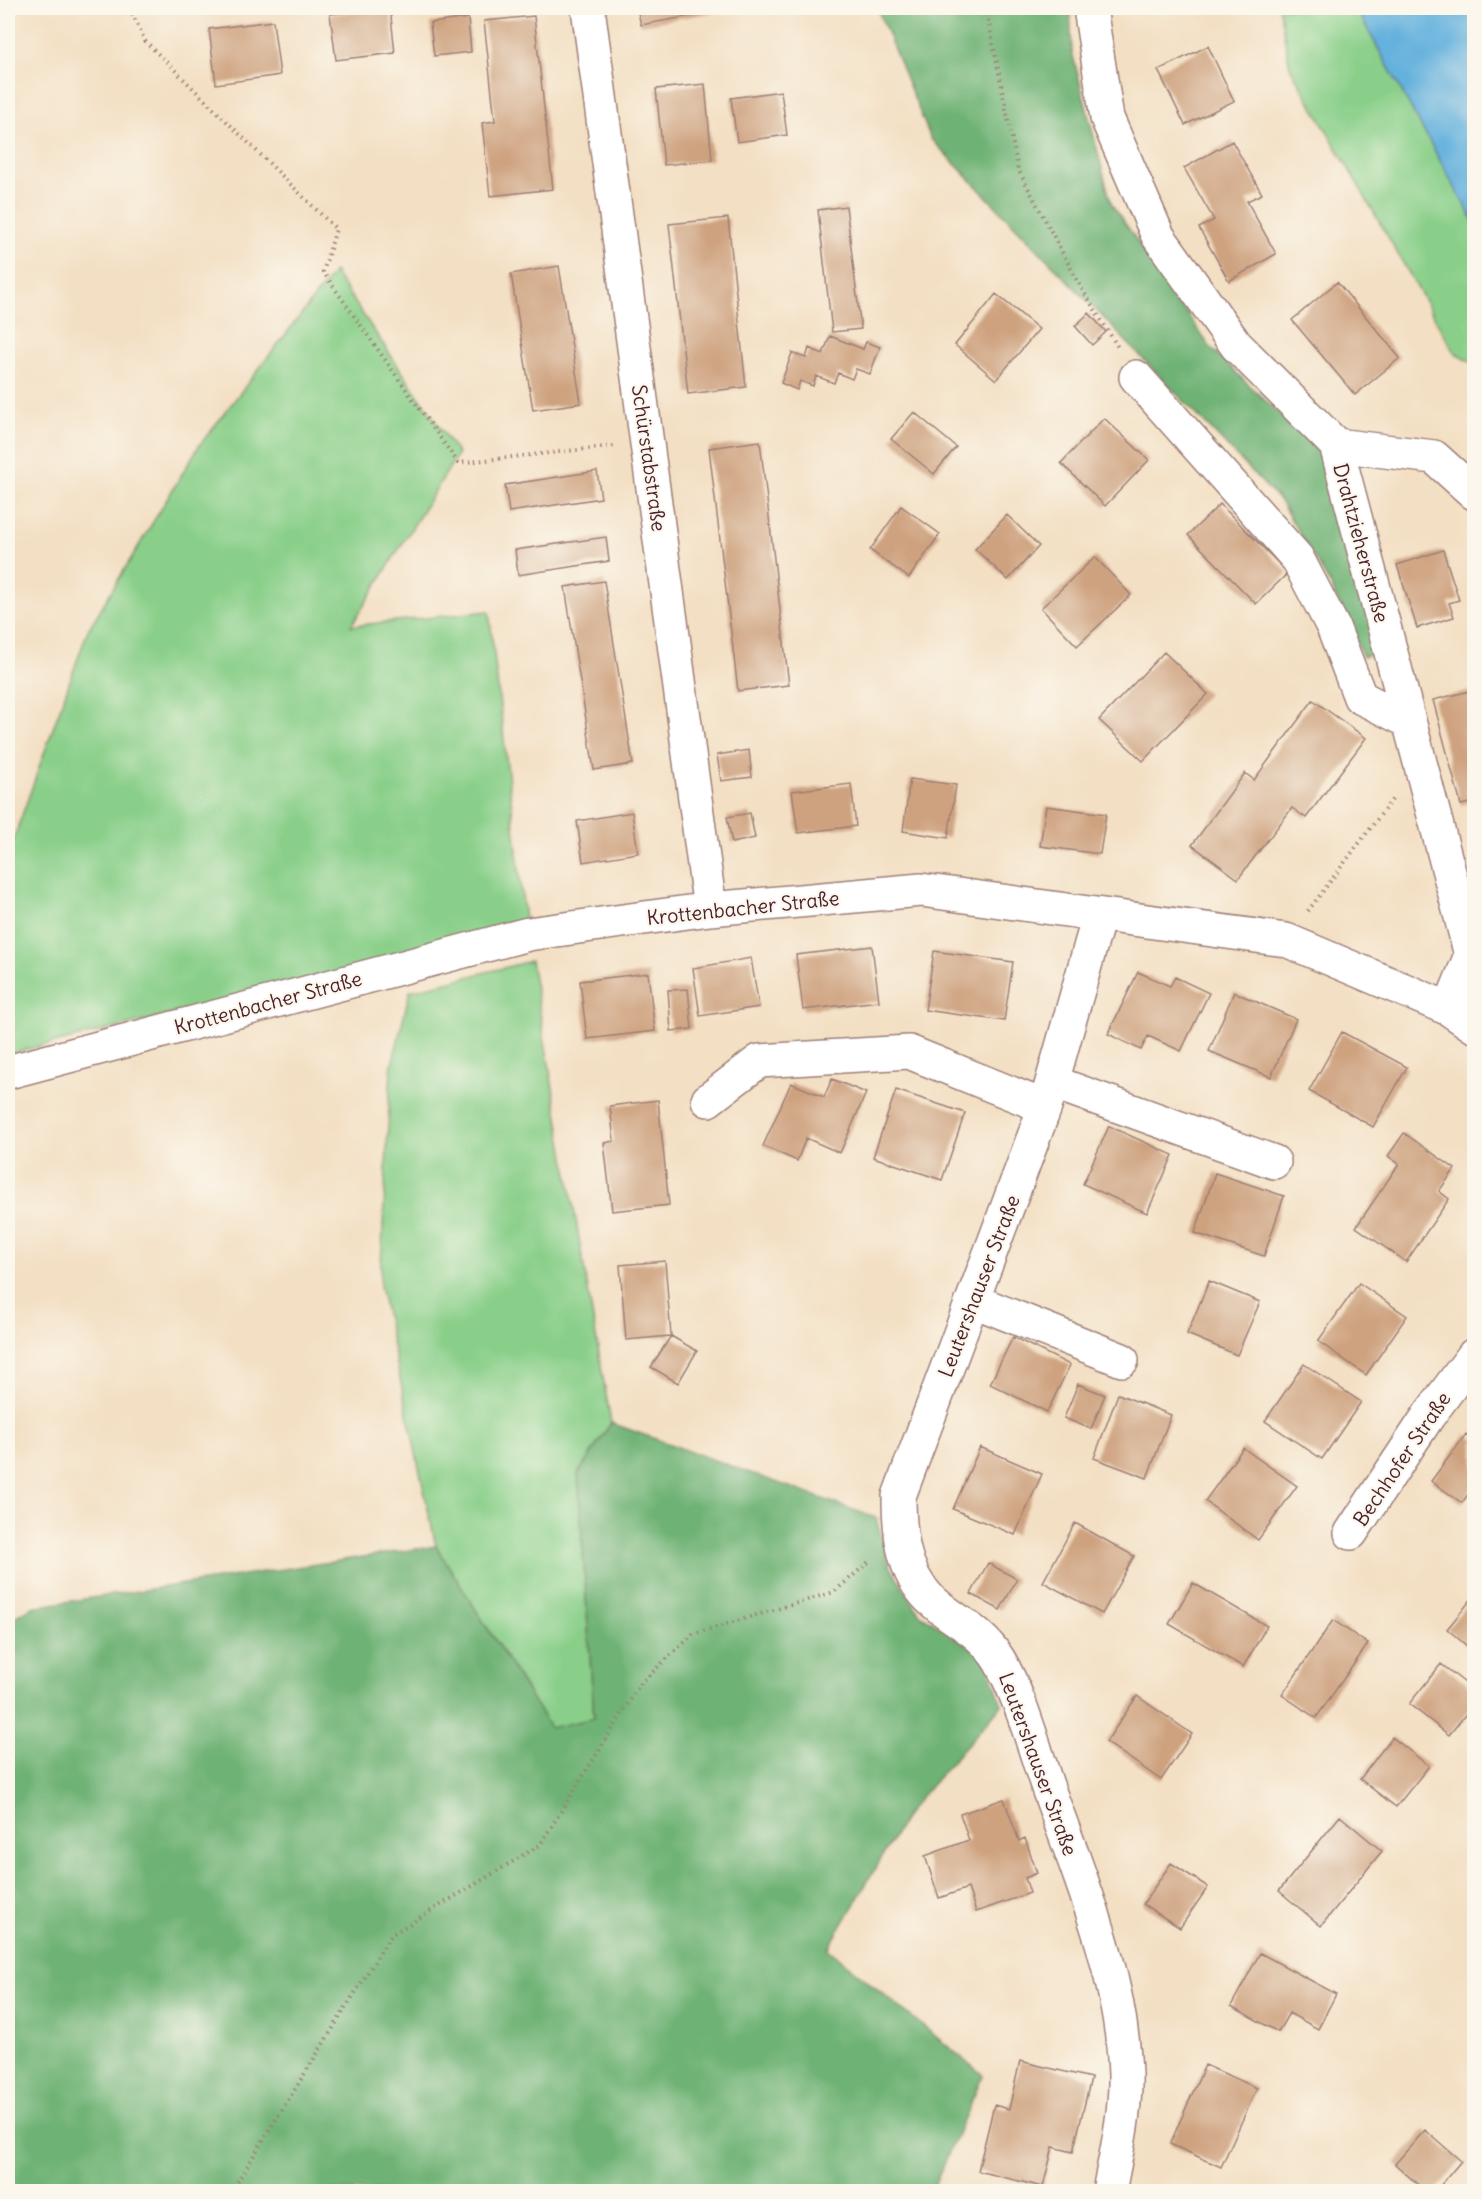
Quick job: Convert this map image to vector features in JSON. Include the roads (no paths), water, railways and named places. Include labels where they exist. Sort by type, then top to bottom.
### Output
[{"type":"street","name":"Schürstabstraße","points":[[588,8],[710,909]]},
{"type":"street","name":"Drahtzieherstraße","points":[[1090,8],[1107,118],[1158,236],[1236,345],[1336,445],[1471,955],[1462,1018]]},
{"type":"street","points":[[1137,377],[1297,558],[1333,627],[1360,697],[1408,721]]},
{"type":"street","points":[[1336,445],[1434,456],[1474,493]]},
{"type":"street","name":"Krottenbacher Straße","points":[[8,1072],[528,934],[710,909],[921,890],[1286,940],[1462,1018]]},
{"type":"street","name":"Leutershauser Straße","points":[[1099,916],[1049,1095],[974,1301],[899,1496],[899,1536],[908,1565],[928,1597],[980,1635],[999,1661],[1018,1703],[1089,1903],[1110,1973],[1125,2076],[1118,2146],[1109,2192]]},
{"type":"street","points":[[708,1100],[759,1062],[909,1052],[1274,1162]]},
{"type":"street","points":[[974,1301],[1122,1360]]},
{"type":"street","name":"Bechhofer Straße","points":[[1351,1533],[1430,1415],[1474,1355]]},
{"type":"water","points":[[1356,8],[1474,8],[1474,222]]}]
